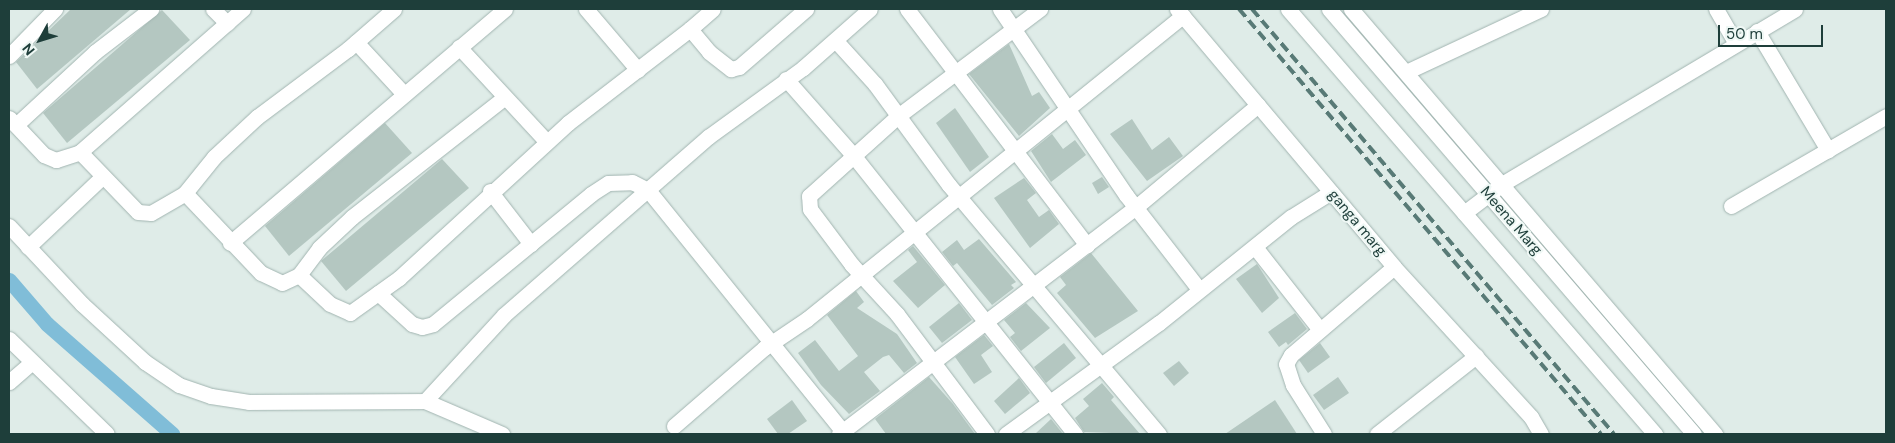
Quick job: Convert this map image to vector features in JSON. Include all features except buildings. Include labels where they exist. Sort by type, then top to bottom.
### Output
[{"type":"street","points":[[9,56],[55,9]]},
{"type":"street","points":[[151,9],[95,52],[12,121],[37,150],[56,160],[80,152],[243,9]]},
{"type":"street","points":[[213,9],[227,22]]},
{"type":"street","points":[[80,152],[138,212],[151,214],[185,193],[214,157],[257,117],[356,42],[394,9]]},
{"type":"street","points":[[230,243],[459,46],[505,9]]},
{"type":"street","points":[[299,275],[330,304],[350,313],[399,278],[490,191],[547,142],[690,30],[713,9]]},
{"type":"street","points":[[690,30],[709,52],[731,69],[739,67],[806,9]]},
{"type":"street","points":[[425,401],[504,315],[708,137],[836,40],[870,9]]},
{"type":"street","points":[[907,9],[956,70],[1087,245]]},
{"type":"street","points":[[1000,9],[1016,29],[1068,110],[1136,207],[1199,289]]},
{"type":"street","points":[[987,434],[933,360],[859,273],[808,204],[809,196],[898,116],[956,70],[1016,29],[1040,9]]},
{"type":"street","points":[[1288,9],[1655,434]]},
{"type":"street","name":"Meena Marg","points":[[1329,9],[1694,434]]},
{"type":"street","points":[[1351,9],[1715,434]]},
{"type":"street","points":[[1406,72],[1541,9]]},
{"type":"street","points":[[1716,9],[1736,43]]},
{"type":"street","points":[[1464,213],[1487,193],[1795,9]]},
{"type":"street","points":[[592,11],[638,70]]},
{"type":"street","points":[[674,426],[770,344],[859,273],[960,197],[1014,149],[1068,110],[1180,12]]},
{"type":"street","name":"ganga marg","points":[[1180,12],[1394,267],[1476,356],[1541,434]]},
{"type":"street","points":[[1757,31],[1828,150]]},
{"type":"street","points":[[836,40],[876,84],[960,197],[1101,362],[1159,434]]},
{"type":"street","points":[[356,42],[404,94]]},
{"type":"street","points":[[459,46],[504,98],[547,142]]},
{"type":"street","points":[[786,79],[853,155],[1076,434]]},
{"type":"street","points":[[185,193],[230,243],[269,279],[282,283],[299,275],[319,248],[352,217],[504,98]]},
{"type":"street","points":[[378,293],[412,324],[433,324],[608,183],[632,182],[648,190],[843,433],[933,360],[1035,286],[1136,207],[1258,105]]},
{"type":"street","points":[[1731,206],[1886,116]]},
{"type":"street","points":[[28,247],[103,176]]},
{"type":"street","points":[[490,191],[530,244]]},
{"type":"street","points":[[1006,434],[1101,362],[1159,323],[1291,217],[1331,192]]},
{"type":"street","points":[[9,226],[82,304],[145,362],[180,385],[210,396],[249,402],[425,401],[502,434]]},
{"type":"street","points":[[1255,247],[1320,330]]},
{"type":"street","points":[[1324,434],[1293,385],[1286,364],[1291,355],[1394,267]]},
{"type":"street","points":[[9,338],[107,434]]},
{"type":"street","points":[[1377,434],[1476,356]]},
{"type":"street","points":[[9,382],[32,362]]},
{"type":"waterway","points":[[9,280],[47,324],[172,434]]},
{"type":"railway","points":[[1239,9],[1601,434]]},
{"type":"railway","points":[[1252,9],[1614,434]]}]
